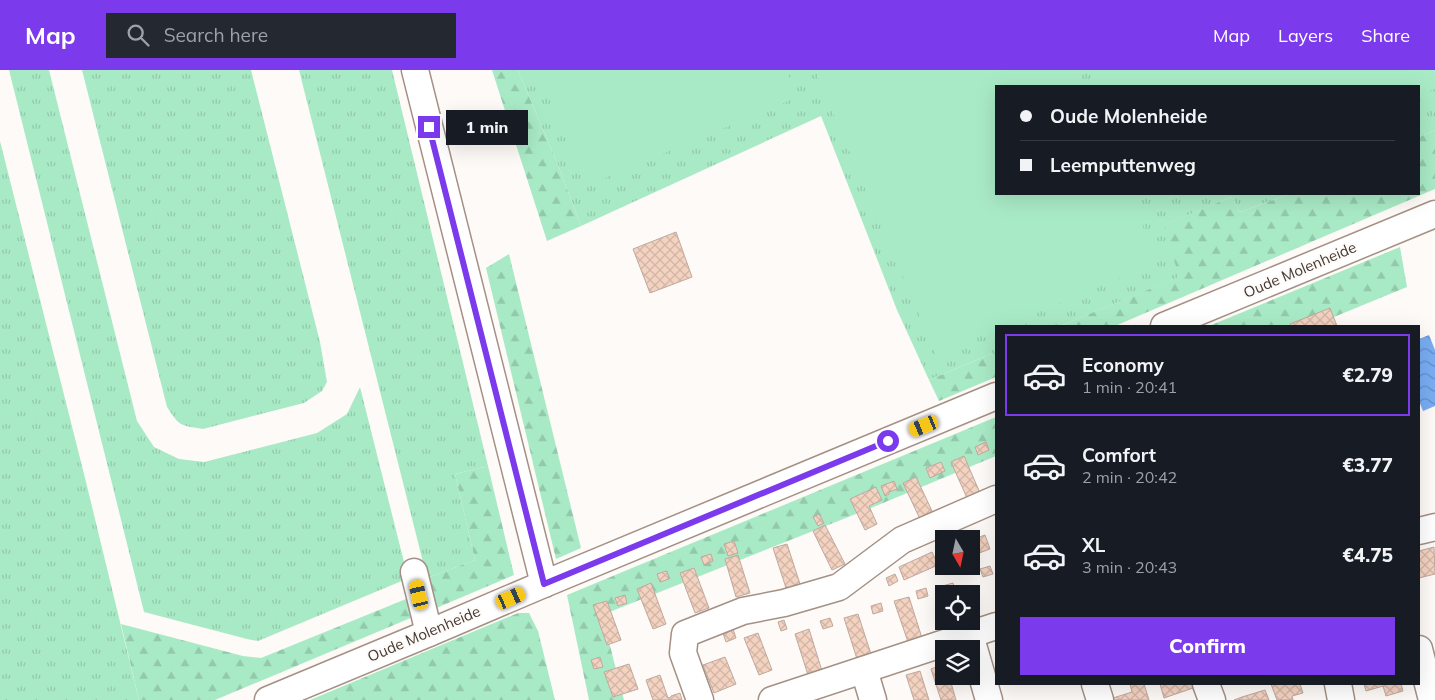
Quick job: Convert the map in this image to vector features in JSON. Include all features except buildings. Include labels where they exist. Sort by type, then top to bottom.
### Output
[{"type":"street","points":[[415,70],[544,584]]},
{"type":"street","name":"Oude Molenheide","points":[[1166,325],[1435,214]]},
{"type":"street","name":"Oude Molenheide","points":[[268,700],[995,396]]},
{"type":"street","points":[[700,700],[683,653],[685,634],[743,611],[784,603],[839,587],[902,540],[995,499]]},
{"type":"street","points":[[1420,531],[1435,527]]},
{"type":"street","points":[[414,572],[429,633]]},
{"type":"street","points":[[772,700],[995,626]]},
{"type":"street","points":[[970,635],[989,700]]},
{"type":"street","points":[[1420,653],[1432,700]]},
{"type":"street","points":[[864,670],[873,700]]},
{"type":"street","points":[[1095,685],[1100,700]]},
{"type":"street","points":[[1206,685],[1212,700]]},
{"type":"street","points":[[1338,685],[1342,700]]},
{"type":"green space","points":[[9,70],[49,70],[137,421],[154,447],[179,459],[204,462],[317,433],[347,414],[360,387],[406,570],[404,580],[258,641],[144,612]]},
{"type":"green space","points":[[82,70],[251,70],[320,342],[327,382],[322,391],[304,403],[203,429],[185,426],[175,418],[167,407]]},
{"type":"green space","points":[[299,70],[392,70],[488,466],[455,474],[475,560],[427,578]]},
{"type":"green space","points":[[492,70],[518,70],[581,226],[547,241]]},
{"type":"green space","points":[[518,70],[1435,70],[1435,130],[1420,137],[1420,85],[995,85],[995,195],[1287,195],[1240,212],[1231,197],[1165,225],[1180,277],[1062,325],[995,325],[995,352],[929,380],[897,310],[821,116],[581,226]]},
{"type":"green space","points":[[537,70],[786,70],[798,97],[586,186]]},
{"type":"green space","points":[[815,70],[1077,70],[1084,85],[995,85],[995,195],[1129,195],[1158,262],[1007,325],[995,325],[995,330],[936,355]]},
{"type":"green space","points":[[1105,70],[1435,70],[1435,89],[1420,95],[1420,85],[1112,85]]},
{"type":"green space","points":[[1435,130],[1435,189],[1117,325],[1062,325],[1179,277],[1164,225],[1231,197],[1240,212],[1287,195],[1420,195],[1420,137]]},
{"type":"green space","points":[[0,141],[86,482],[139,700],[0,700]]},
{"type":"green space","points":[[1400,247],[1407,287],[1314,325],[1211,325]]},
{"type":"green space","points":[[509,254],[581,548],[556,559],[486,268]]},
{"type":"green space","points":[[995,352],[995,377],[939,401],[929,380]]},
{"type":"green space","points":[[995,417],[995,456],[602,615],[624,700],[589,700],[567,595]]},
{"type":"green space","points":[[488,466],[514,575],[434,609],[427,578],[475,560],[455,474]]},
{"type":"green space","points":[[406,599],[413,617],[215,700],[139,700],[121,624],[243,656],[261,658]]},
{"type":"green space","points":[[518,613],[529,613],[538,631],[555,700],[310,700]]},
{"type":"water","points":[[1429,335],[1435,350],[1435,406],[1423,411],[1420,404],[1420,339]]},
{"type":"route","points":[[429,127],[544,584],[888,441]]}]
